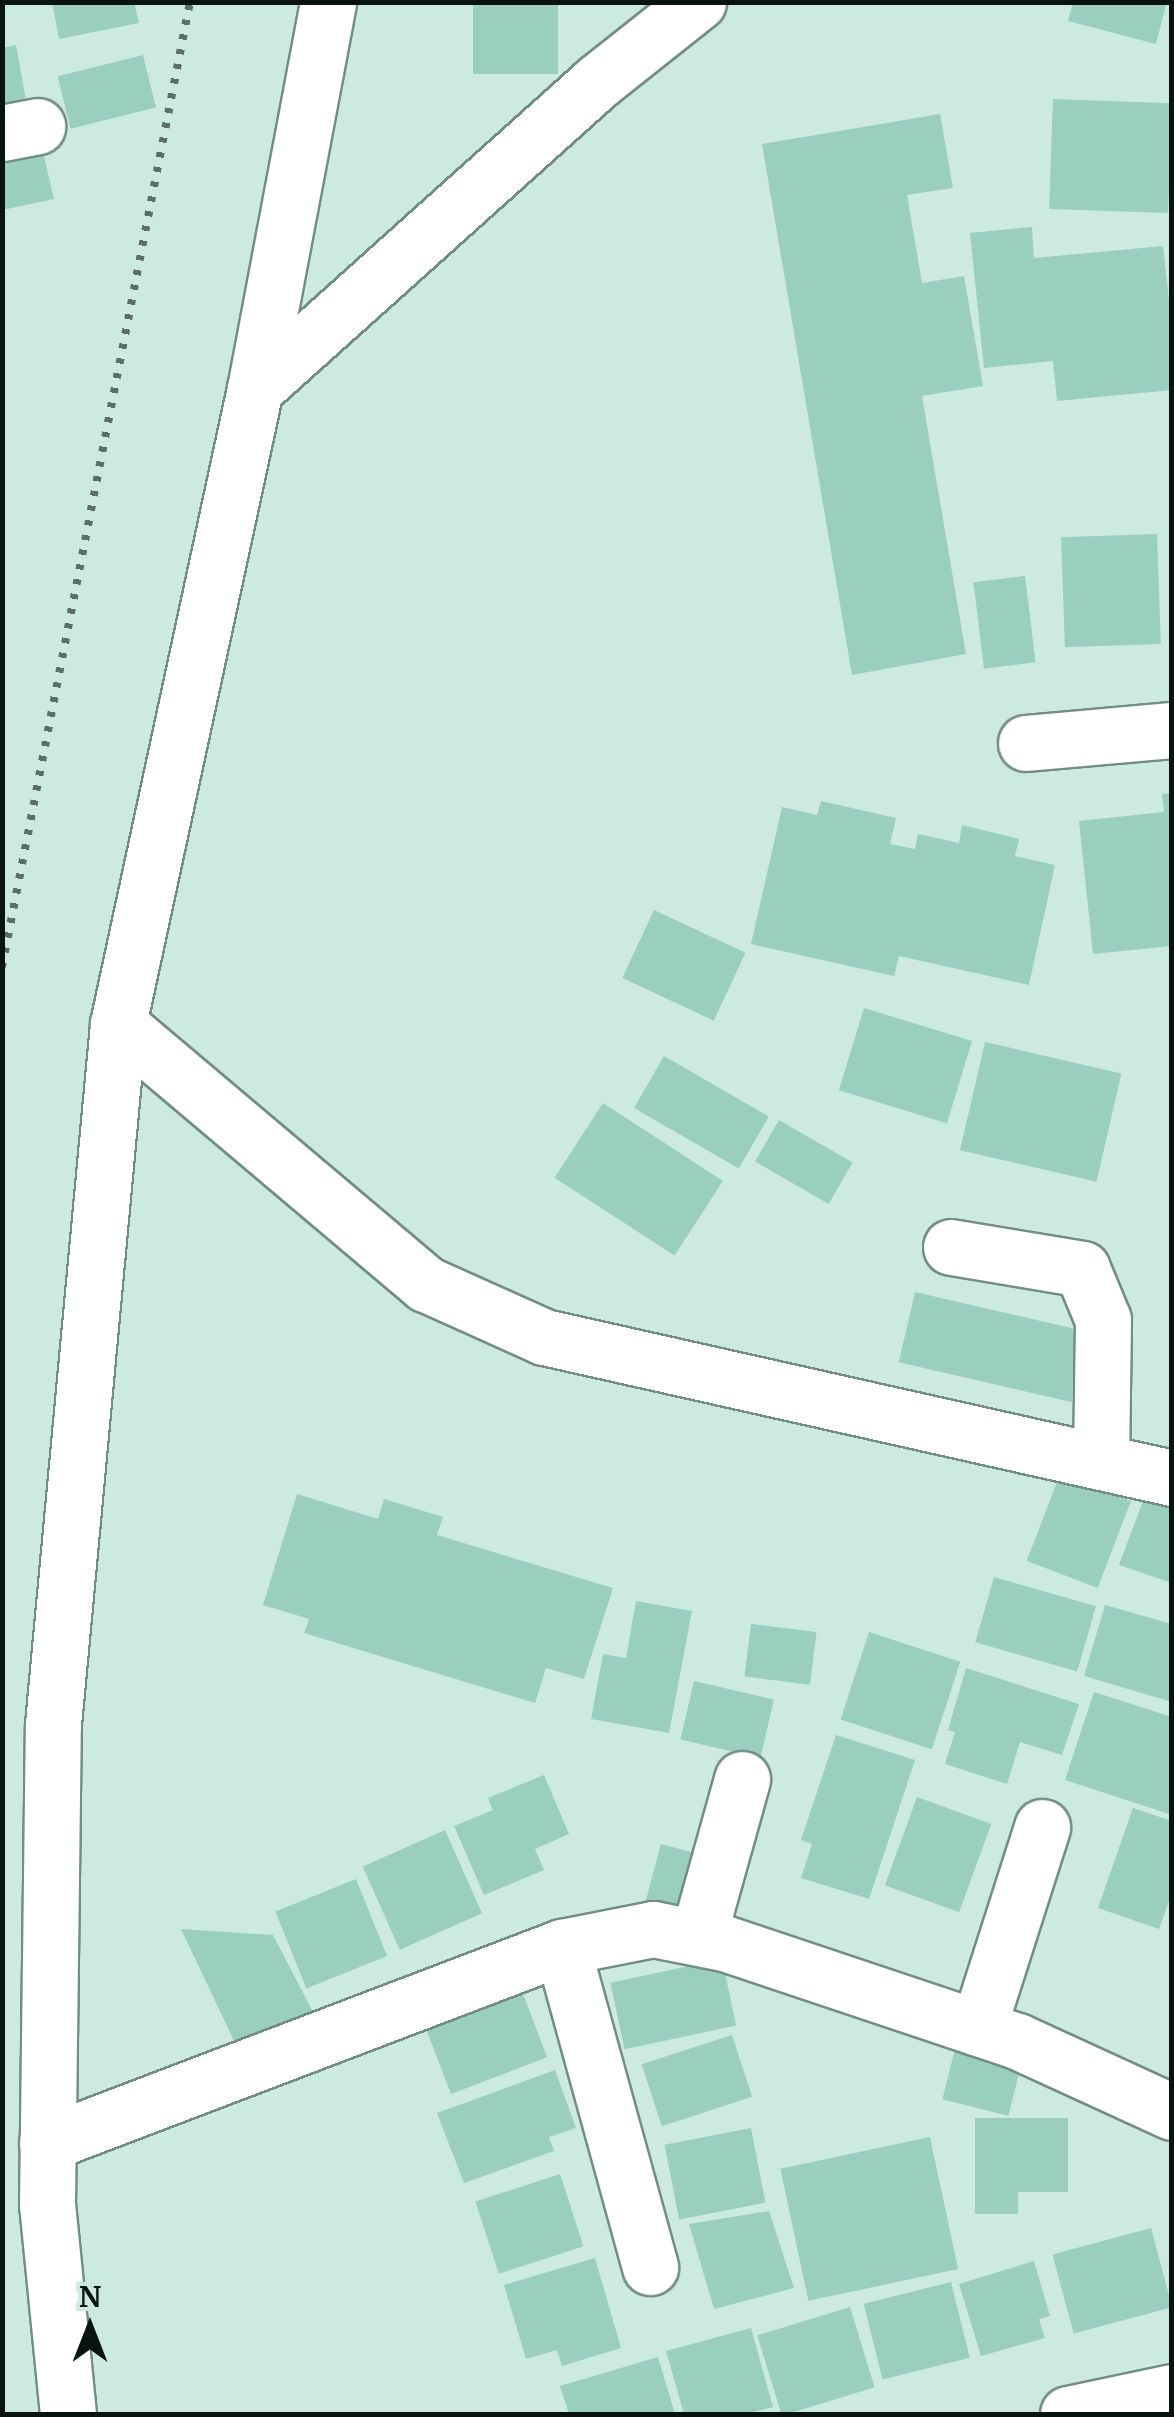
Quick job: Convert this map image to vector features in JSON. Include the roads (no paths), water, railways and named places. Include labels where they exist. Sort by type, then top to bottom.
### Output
[{"type":"street","points":[[68,2414],[47,2205],[53,1724],[118,1024],[255,389],[328,2]]},
{"type":"street","points":[[255,389],[598,82],[698,2]]},
{"type":"street","points":[[1026,744],[1172,730]]},
{"type":"street","points":[[118,1024],[426,1284],[544,1338],[1172,1478]]},
{"type":"street","points":[[951,1248],[1082,1269],[1104,1320],[1101,1462]]},
{"type":"street","points":[[698,1938],[742,1779]]},
{"type":"street","points":[[978,2028],[1042,1827]]},
{"type":"street","points":[[47,2143],[562,1946],[653,1930],[698,1938],[978,2028],[1172,2112]]},
{"type":"street","points":[[562,1946],[650,2268]]},
{"type":"street","points":[[1068,2414],[1147,2401],[1172,2355]]},
{"type":"railway","points":[[2,967],[190,2]]}]
